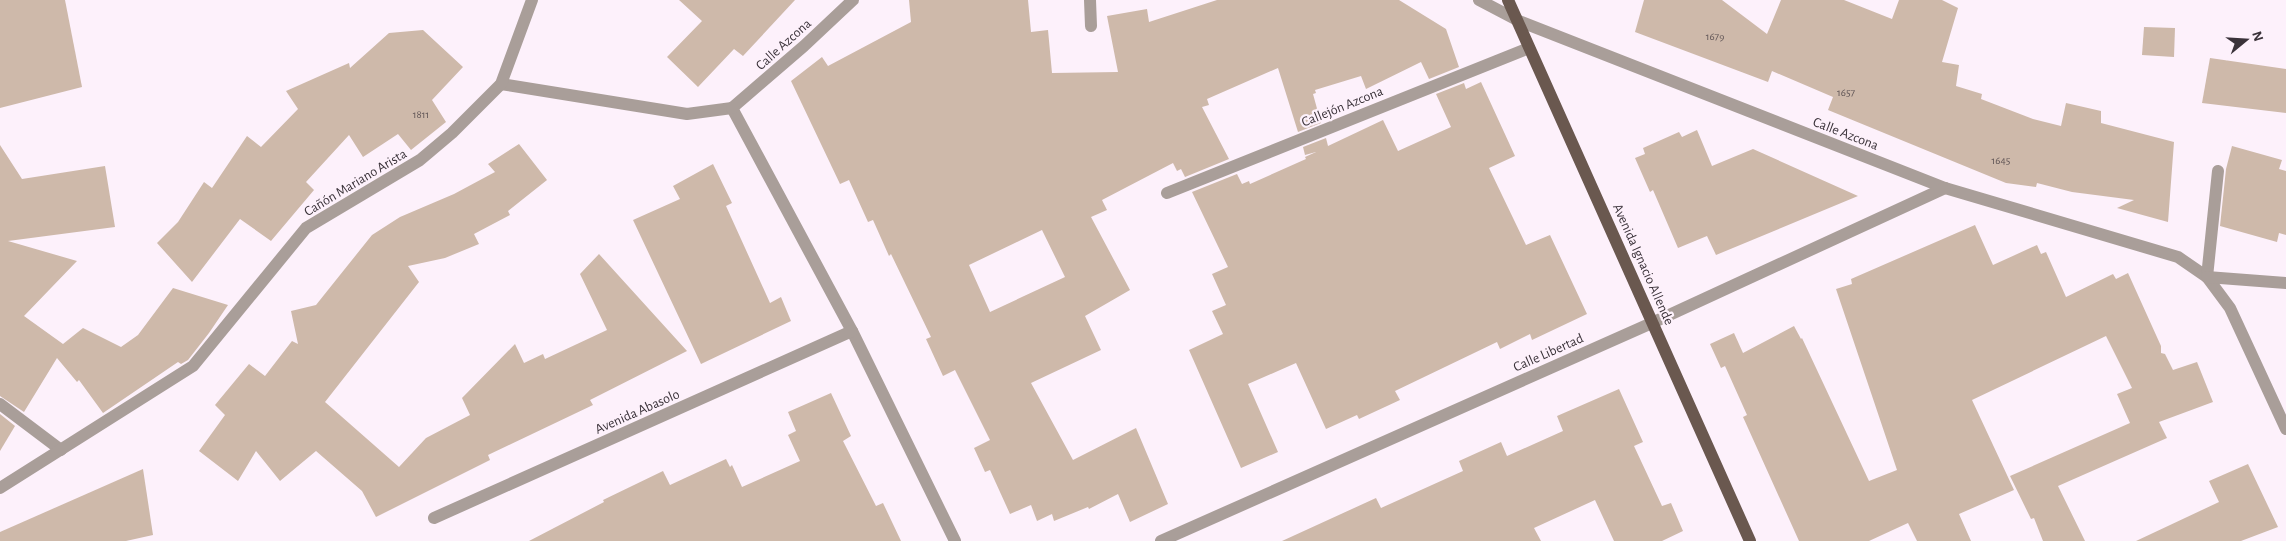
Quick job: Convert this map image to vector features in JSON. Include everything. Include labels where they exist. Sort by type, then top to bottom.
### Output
[{"type":"main road","name":"Avenida Ignacio Allende","points":[[1508,0],[1654,322],[1750,541]]},
{"type":"street","points":[[532,0],[501,84],[687,114],[732,108],[852,331],[955,541]]},
{"type":"street","name":"Calle Azcona","points":[[732,108],[804,46],[853,0]]},
{"type":"street","points":[[1090,0],[1092,26]]},
{"type":"street","name":"Calle Azcona","points":[[1479,0],[1519,21],[1945,188],[2178,257],[2207,277]]},
{"type":"street","name":"Callejón Azcona","points":[[1166,193],[1529,48]]},
{"type":"street","name":"Cañón Mariano Arista","points":[[0,488],[193,366],[306,228],[420,160],[452,134],[501,84]]},
{"type":"street","points":[[2218,171],[2207,277],[2230,308],[2286,429]]},
{"type":"street","name":"Calle Libertad","points":[[1161,541],[1654,322],[1945,188]]},
{"type":"street","points":[[2207,277],[2286,283]]},
{"type":"street","name":"Avenida Abasolo","points":[[434,518],[852,331]]},
{"type":"street","points":[[0,404],[60,450]]},
{"type":"building","points":[[0,0],[65,0],[82,87],[0,108]]},
{"type":"building","points":[[679,0],[795,0],[743,56],[734,49],[698,87],[667,57],[702,21]]},
{"type":"building","points":[[909,0],[1028,0],[1031,32],[1048,30],[1052,73],[1118,72],[1107,16],[1147,9],[1149,22],[1217,0],[1399,0],[1446,29],[1459,67],[1429,79],[1421,62],[1366,89],[1361,76],[1315,90],[1316,93],[1313,94],[1321,123],[1298,132],[1278,68],[1207,99],[1209,105],[1202,107],[1229,159],[1185,177],[1181,169],[1177,171],[1173,163],[1102,200],[1107,210],[1091,217],[1130,290],[1085,316],[1101,350],[1031,383],[1073,460],[1136,428],[1168,504],[1130,522],[1118,494],[1089,509],[1088,507],[1054,521],[1052,514],[1037,521],[1031,505],[1010,514],[990,470],[985,472],[974,448],[990,440],[955,370],[943,376],[926,339],[931,337],[891,254],[889,256],[873,220],[868,222],[849,180],[840,184],[791,81],[822,57],[828,66],[911,22]],"holes":[[[1042,230],[1065,277],[990,312],[969,265]]]},
{"type":"building","points":[[1644,0],[1722,0],[1767,34],[1781,0],[1844,0],[1892,19],[1899,0],[1942,0],[1958,8],[1942,62],[1959,65],[1956,86],[1982,94],[1981,99],[2033,119],[2061,126],[2066,103],[2101,111],[2101,123],[2174,142],[2168,222],[2117,208],[2134,200],[2072,192],[2037,183],[2036,187],[2006,183],[1828,110],[1833,97],[1772,71],[1768,82],[1635,32]]},
{"type":"building","points":[[2144,27],[2175,28],[2174,57],[2142,55]]},
{"type":"building","points":[[423,30],[463,67],[432,100],[446,122],[411,150],[398,134],[363,157],[349,135],[306,182],[314,190],[271,241],[240,219],[192,282],[157,243],[178,222],[204,182],[212,188],[247,136],[261,147],[298,109],[286,91],[349,63],[350,68],[389,33]]},
{"type":"building","points":[[2210,58],[2286,69],[2286,113],[2202,103]]},
{"type":"building","points":[[1481,82],[1515,156],[1489,168],[1526,245],[1550,235],[1587,314],[1532,340],[1530,334],[1500,349],[1497,342],[1395,391],[1400,400],[1359,419],[1357,415],[1326,429],[1296,363],[1248,384],[1278,452],[1241,468],[1189,350],[1223,334],[1212,311],[1226,305],[1212,274],[1228,267],[1192,192],[1237,174],[1242,184],[1249,181],[1250,184],[1306,159],[1305,157],[1316,152],[1305,155],[1303,147],[1326,138],[1328,146],[1383,120],[1398,151],[1451,127],[1436,94],[1464,83],[1466,89]]},
{"type":"building","points":[[1697,130],[1712,166],[1753,149],[1858,196],[1716,255],[1707,236],[1678,248],[1653,190],[1650,192],[1635,158],[1645,154],[1643,148],[1679,132],[1682,137]]},
{"type":"building","points":[[519,144],[547,180],[508,211],[510,215],[474,234],[479,244],[445,258],[408,266],[419,282],[325,402],[399,467],[426,438],[470,415],[462,398],[515,344],[524,363],[543,354],[545,359],[607,330],[580,274],[599,254],[687,351],[590,400],[593,405],[488,455],[490,460],[376,517],[362,491],[316,451],[280,481],[256,451],[238,481],[199,451],[225,415],[215,405],[249,364],[265,376],[292,341],[298,344],[291,311],[316,305],[372,235],[400,217],[454,194],[495,172],[488,164]]},
{"type":"building","points":[[0,145],[22,179],[105,166],[115,227],[8,241],[77,261],[24,316],[63,344],[83,328],[121,347],[138,335],[173,288],[228,305],[188,360],[181,364],[178,362],[103,413],[79,380],[77,382],[57,358],[24,412],[0,396]]},
{"type":"building","points":[[2232,146],[2282,160],[2279,169],[2286,171],[2286,235],[2279,233],[2277,242],[2220,226],[2226,169]]},
{"type":"building","points":[[713,164],[732,203],[726,206],[770,303],[781,297],[791,321],[701,364],[633,220],[680,199],[673,186]]},
{"type":"building","points":[[1975,225],[1993,265],[2037,245],[2041,254],[2046,252],[2066,297],[2113,274],[2116,279],[2128,273],[2161,346],[2161,353],[2165,354],[2173,370],[2197,362],[2213,402],[2159,422],[2167,438],[2058,486],[2085,541],[2043,541],[2034,518],[2031,519],[2010,476],[2130,423],[2117,394],[2132,388],[2106,336],[1972,400],[2014,490],[1959,514],[1971,541],[1917,541],[1908,523],[1869,541],[1799,541],[1743,417],[1747,415],[1725,366],[1721,368],[1710,344],[1734,333],[1743,353],[1794,326],[1802,338],[1869,481],[1897,470],[1836,289],[1852,284],[1851,279]]},
{"type":"building","points":[[1619,389],[1643,442],[1634,446],[1662,506],[1671,503],[1683,531],[1662,541],[1614,541],[1595,500],[1534,528],[1541,541],[1282,541],[1376,498],[1381,508],[1463,471],[1459,461],[1501,442],[1507,456],[1563,431],[1557,416]]},
{"type":"building","points":[[831,393],[851,436],[843,441],[876,506],[883,503],[901,541],[529,541],[604,502],[603,500],[663,471],[670,485],[726,459],[730,467],[732,465],[742,487],[800,461],[788,435],[796,431],[788,412]]},
{"type":"building","points":[[0,414],[15,426],[0,451]]},
{"type":"building","points":[[2248,464],[2278,527],[2241,541],[2136,541],[2219,502],[2209,481]]},
{"type":"building","points":[[143,469],[153,535],[126,541],[0,541],[0,532]]}]
